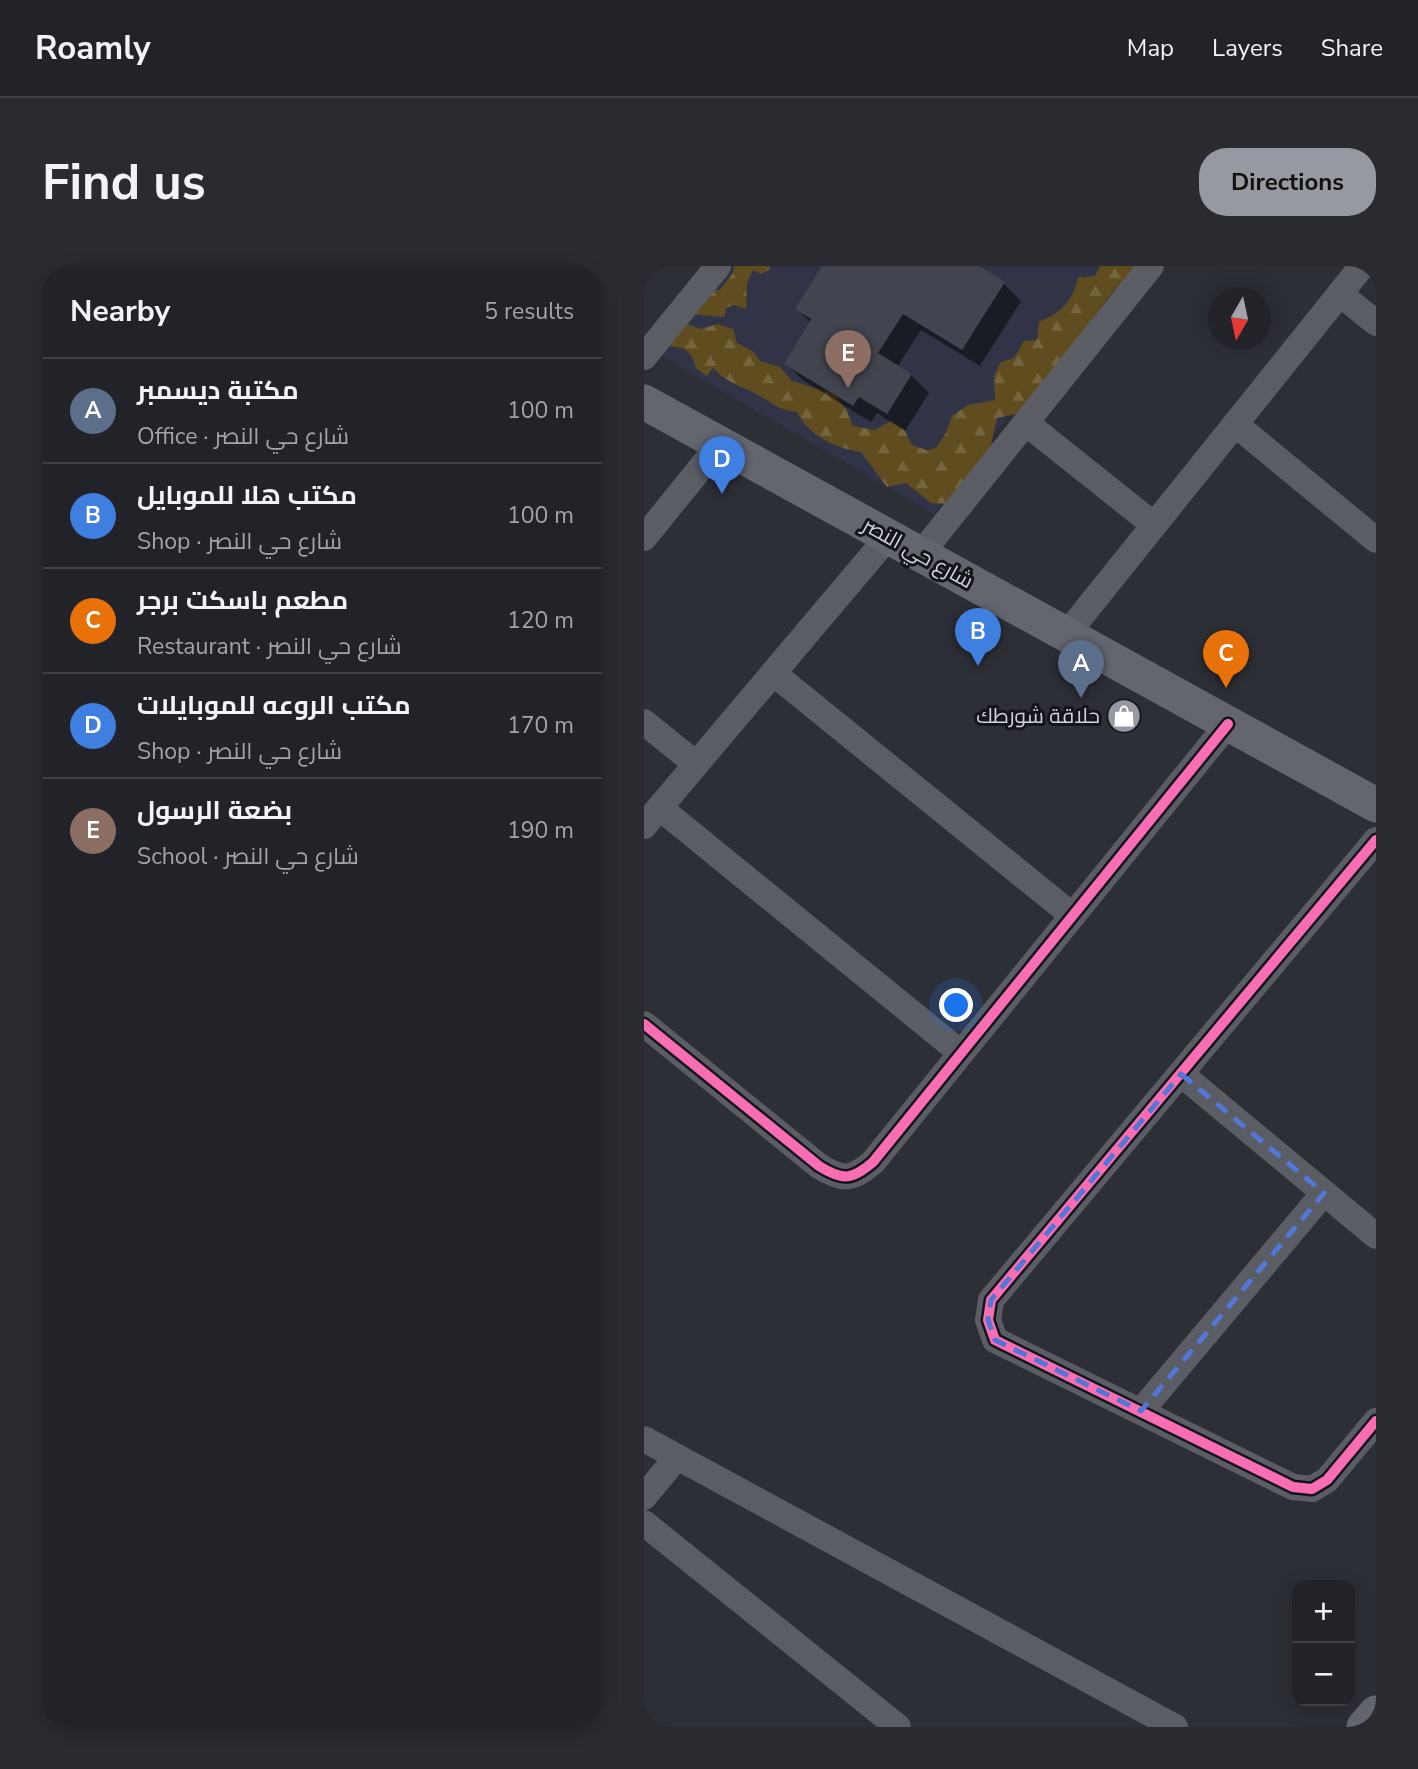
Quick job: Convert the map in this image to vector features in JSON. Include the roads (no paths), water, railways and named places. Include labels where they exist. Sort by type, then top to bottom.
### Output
[{"type":"main road","name":"شارع حي النصر","points":[[644,402],[1228,724],[1373,797]]},
{"type":"main road","points":[[1364,1727],[1376,1713]]},
{"type":"street","points":[[644,357],[718,266]]},
{"type":"street","points":[[920,555],[1151,266]]},
{"type":"street","points":[[1066,635],[1362,266]]},
{"type":"street","points":[[1340,294],[1376,323]]},
{"type":"street","points":[[1026,422],[1154,525]]},
{"type":"street","points":[[1235,424],[1376,540]]},
{"type":"street","points":[[644,538],[720,444]]},
{"type":"street","points":[[888,537],[652,817],[961,1053]]},
{"type":"street","points":[[773,673],[1073,916]]},
{"type":"street","points":[[644,722],[696,764]]},
{"type":"street","points":[[644,1024],[819,1166],[834,1175],[847,1178],[861,1173],[1228,724]]},
{"type":"street","points":[[1376,840],[991,1300],[988,1320],[995,1339],[1293,1487],[1312,1489],[1327,1480],[1376,1421]]},
{"type":"street","points":[[1181,1074],[1376,1236]]},
{"type":"street","points":[[1140,1411],[1324,1193]]},
{"type":"street","points":[[644,1439],[1175,1727]]},
{"type":"street","points":[[644,1497],[677,1457]]},
{"type":"street","points":[[644,1523],[896,1726]]},
{"type":"place","name":"بضعة الرسول","points":[[848,388]]},
{"type":"place","name":"مكتب الروعه للموبايلات","points":[[722,494]]},
{"type":"place","name":"مكتب هلا للموبايل","points":[[978,666]]},
{"type":"place","name":"مطعم باسكت برجر","points":[[1226,688]]},
{"type":"place","name":"مكتبة ديسمبر","points":[[1081,698]]},
{"type":"place","name":"حلاقة شورطك","points":[[1124,716]]}]
